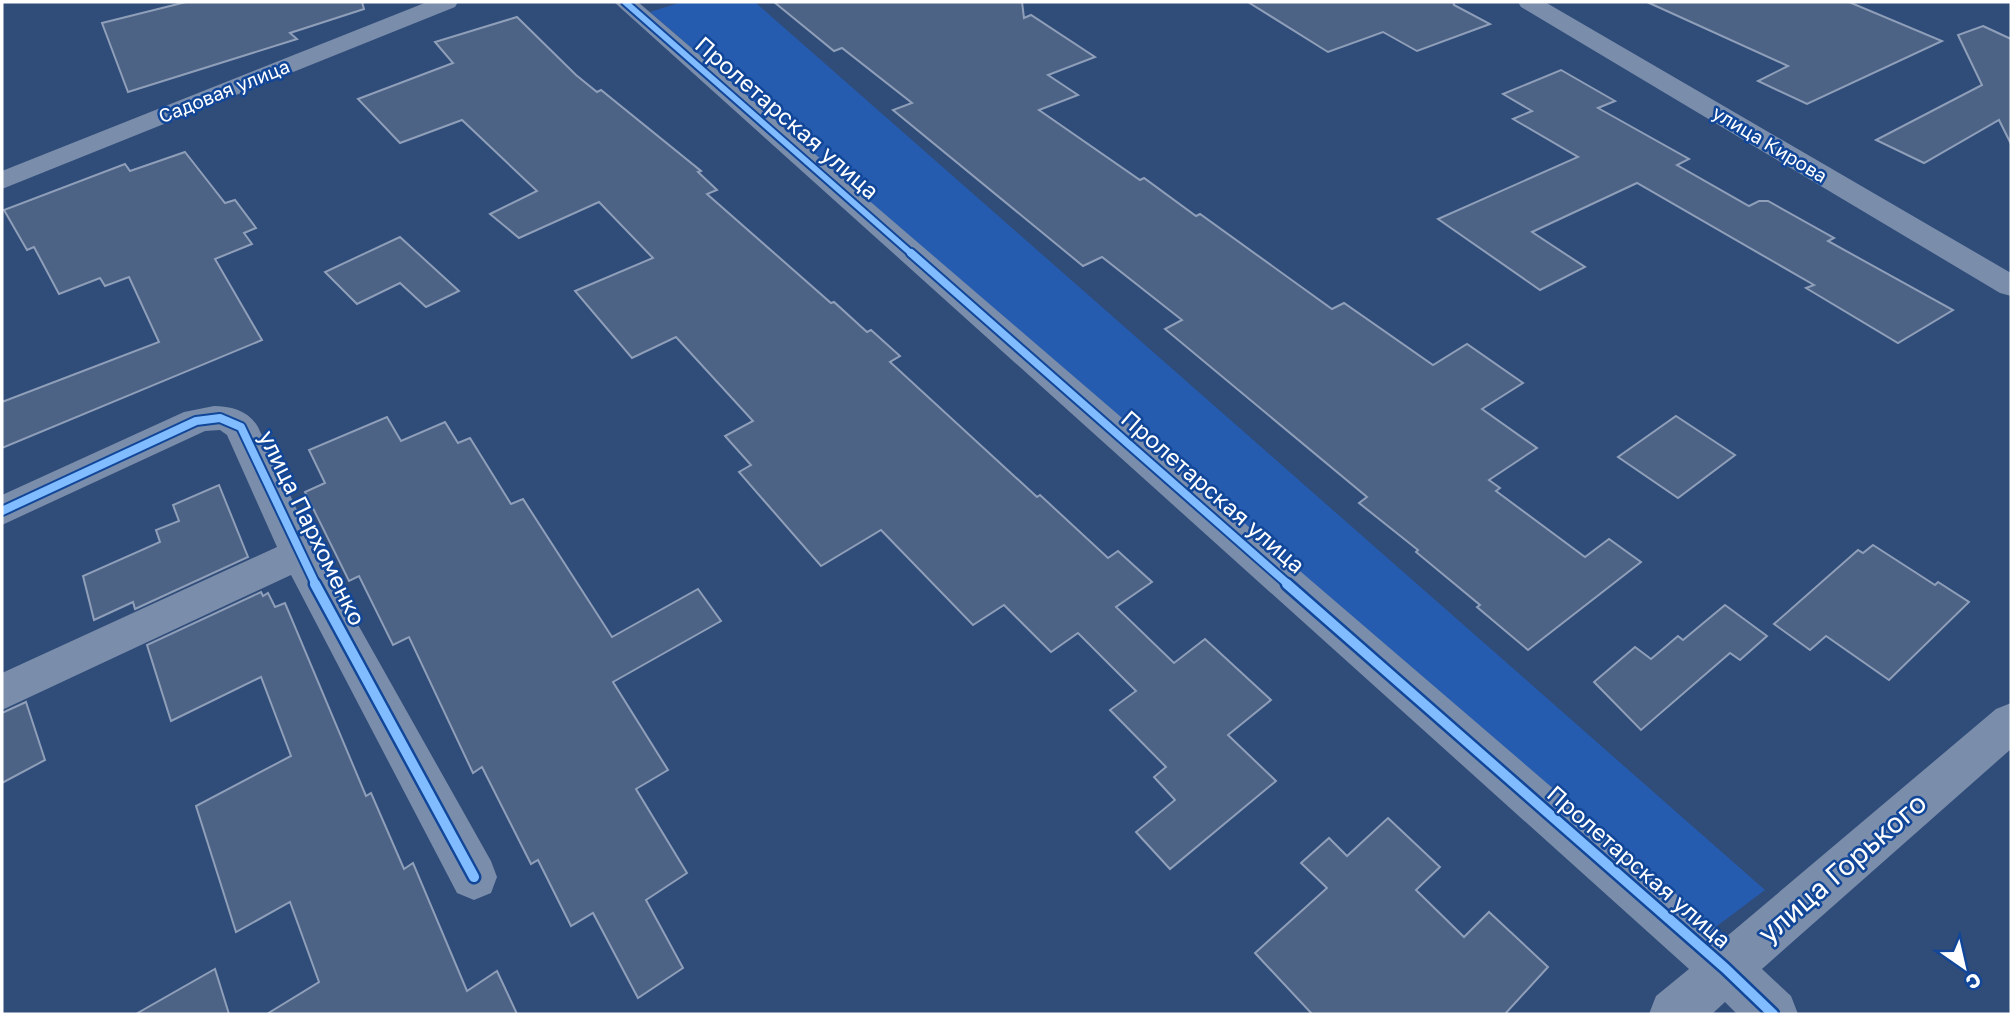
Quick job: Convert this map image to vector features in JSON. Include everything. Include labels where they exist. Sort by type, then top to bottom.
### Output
[{"type":"street","name":"Садовая улица","points":[[2,181],[447,2]]},
{"type":"street","name":"Пролетарская улица","points":[[625,2],[1725,968],[1773,1014]]},
{"type":"street","name":"улица Кирова","points":[[1529,2],[2011,286]]},
{"type":"street","name":"улица Пархоменко","points":[[2,511],[196,421],[223,418],[241,427],[299,554],[474,877]]},
{"type":"street","name":"улица Пархоменко","points":[[2,692],[299,554]]},
{"type":"street","name":"улица Горького","points":[[1674,1014],[2011,722]]},
{"type":"shaded area","points":[[682,2],[755,2],[1765,890],[1709,932],[650,12]]},
{"type":"building","points":[[186,2],[362,2],[364,9],[290,33],[297,39],[128,92],[102,23]]},
{"type":"building","points":[[774,2],[1022,2],[1024,18],[1031,15],[1095,57],[1048,75],[1078,95],[1039,110],[1140,180],[1144,178],[1196,216],[1200,214],[1332,309],[1344,303],[1433,365],[1467,344],[1523,383],[1482,409],[1537,448],[1489,480],[1500,488],[1496,491],[1585,557],[1609,539],[1641,562],[1528,650],[1477,607],[1480,605],[1416,552],[1418,550],[1359,503],[1367,497],[1165,329],[1182,320],[1102,257],[1083,266],[893,110],[912,103],[842,48],[834,51]]},
{"type":"building","points":[[1248,2],[1453,2],[1490,24],[1417,51],[1383,32],[1328,52]]},
{"type":"building","points":[[1647,2],[1849,2],[1942,41],[1807,104],[1758,81],[1788,66]]},
{"type":"building","points":[[517,17],[576,75],[597,92],[601,90],[701,171],[698,172],[717,190],[707,194],[831,303],[834,302],[867,332],[871,330],[900,356],[890,362],[1037,497],[1040,495],[1108,558],[1118,551],[1152,582],[1116,607],[1174,663],[1205,639],[1271,700],[1228,735],[1276,781],[1170,869],[1136,832],[1175,800],[1154,777],[1166,767],[1110,710],[1136,691],[1078,633],[1051,652],[1004,605],[973,625],[881,530],[821,566],[739,472],[751,465],[725,436],[753,421],[676,337],[632,358],[575,291],[653,258],[599,202],[519,238],[490,214],[537,191],[462,120],[400,143],[358,99],[453,63],[435,42]]},
{"type":"building","points":[[1983,26],[2011,39],[2011,144],[1999,120],[1924,163],[1876,140],[1982,85],[1958,35]]},
{"type":"building","points":[[1561,70],[1615,101],[1598,108],[1689,159],[1677,165],[1749,206],[1759,201],[1768,201],[1834,238],[1828,241],[1953,310],[1898,343],[1806,288],[1814,285],[1637,183],[1532,232],[1585,267],[1540,290],[1438,219],[1578,157],[1513,119],[1532,111],[1503,94]]},
{"type":"building","points":[[185,152],[225,203],[235,200],[256,228],[244,233],[252,244],[215,259],[262,340],[2,448],[2,402],[159,342],[129,277],[105,286],[100,278],[59,294],[34,247],[27,250],[4,210],[125,164],[130,171]]},
{"type":"building","points":[[400,237],[459,291],[426,307],[400,283],[357,304],[325,272]]},
{"type":"building","points":[[1676,416],[1735,455],[1678,498],[1618,457]]},
{"type":"building","points":[[387,417],[401,441],[445,422],[458,443],[470,438],[511,504],[523,499],[612,637],[698,589],[721,621],[613,682],[668,770],[636,789],[687,873],[646,900],[683,968],[638,998],[593,913],[571,926],[538,860],[531,864],[482,767],[473,773],[409,637],[393,645],[359,576],[349,581],[305,492],[325,483],[309,450]]},
{"type":"building","points":[[219,485],[248,557],[135,609],[133,602],[94,620],[83,576],[160,542],[156,530],[179,521],[173,505]]},
{"type":"building","points":[[1873,545],[1935,585],[1938,582],[1969,602],[1889,680],[1826,636],[1810,650],[1774,624],[1858,550],[1863,553]]},
{"type":"building","points":[[261,592],[263,596],[268,593],[275,607],[285,603],[366,796],[371,793],[404,869],[413,863],[467,991],[497,971],[517,1014],[267,1014],[319,982],[290,902],[236,932],[196,806],[291,756],[261,677],[171,721],[147,645]]},
{"type":"building","points":[[1725,605],[1767,636],[1740,660],[1730,653],[1641,730],[1594,682],[1635,647],[1651,659],[1678,636],[1683,640]]},
{"type":"building","points":[[26,702],[45,760],[2,783],[2,713]]},
{"type":"building","points":[[1388,818],[1440,867],[1416,890],[1464,937],[1489,912],[1548,967],[1505,1014],[1312,1014],[1255,953],[1327,888],[1301,863],[1329,838],[1347,856]]},
{"type":"building","points":[[215,969],[229,1014],[136,1014]]},
{"type":"cycle path","points":[[625,2],[1725,968],[1773,1014]]},
{"type":"cycle path","points":[[2,511],[196,421],[220,418],[241,427],[299,554],[474,877]]}]
